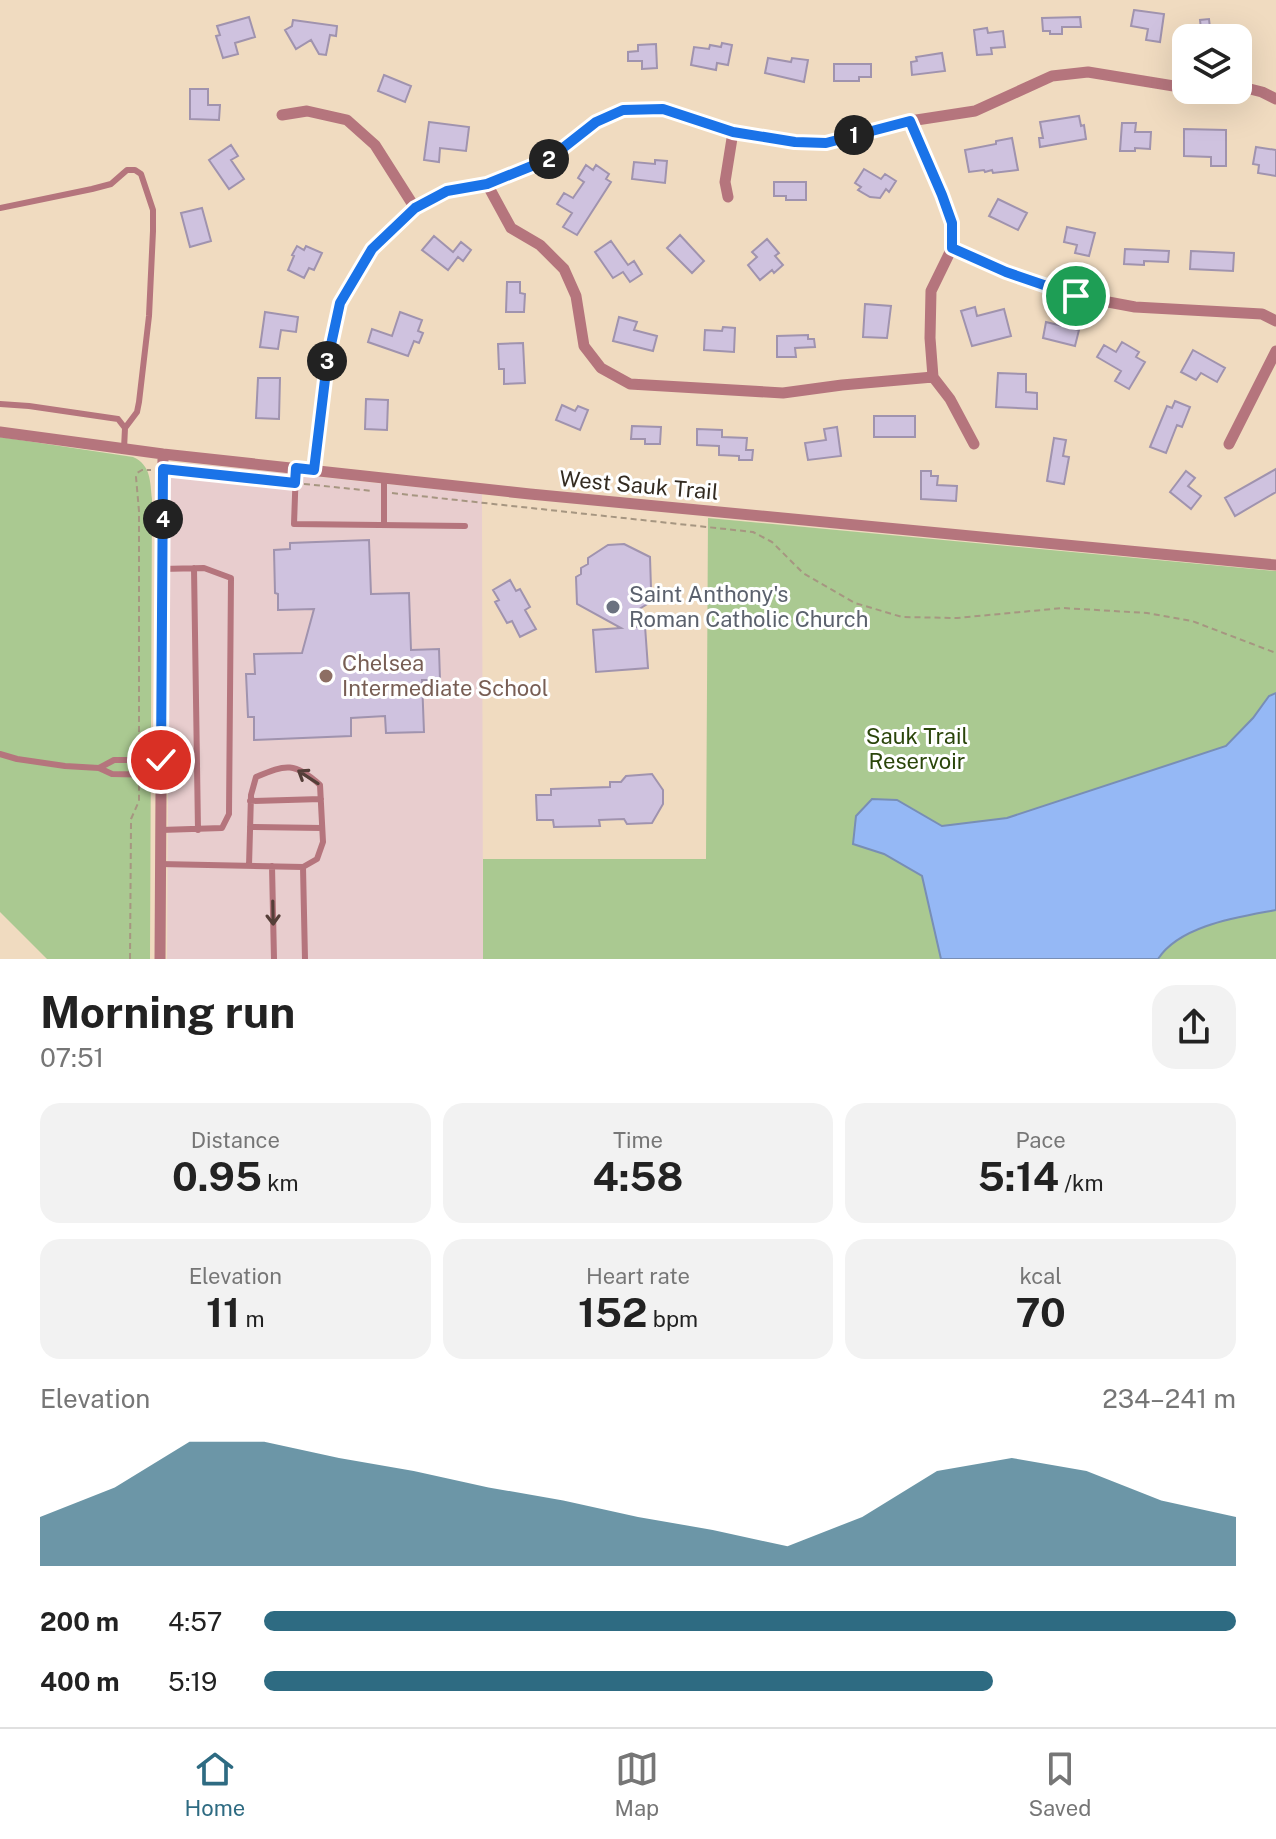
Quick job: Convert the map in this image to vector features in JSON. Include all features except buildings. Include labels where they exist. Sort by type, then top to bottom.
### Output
[{"type":"street","points":[[314,470],[327,363],[340,303],[372,249],[415,208],[447,191],[487,184],[549,159],[596,122],[623,110],[663,109],[733,132],[795,142],[826,143],[910,121],[975,111],[1052,76],[1088,72],[1172,86]]},
{"type":"street","points":[[1252,90],[1276,99]]},
{"type":"street","points":[[282,115],[307,111],[347,120],[375,145],[415,208]]},
{"type":"street","points":[[910,121],[952,223],[952,248],[931,291],[933,377],[950,399],[974,444]]},
{"type":"street","points":[[728,197],[725,182],[733,132]]},
{"type":"street","points":[[487,184],[511,228],[540,245],[564,269],[576,296],[584,346],[601,368],[630,384],[783,393],[933,377]]},
{"type":"street","points":[[952,248],[1006,272],[1076,296],[1135,307],[1262,314],[1276,321]]},
{"type":"street","points":[[1229,444],[1276,351]]},
{"type":"street","name":"West Sauk Trail","points":[[0,432],[163,454],[543,496],[1276,565]]},
{"type":"street","points":[[160,959],[163,454]]},
{"type":"lane","points":[[0,208],[111,184],[127,170],[141,174],[153,210],[149,316],[139,402],[137,412],[125,428],[124,449]]},
{"type":"lane","points":[[0,404],[106,416],[118,419],[125,428]]},
{"type":"lane","points":[[296,468],[294,524],[465,526]]},
{"type":"lane","points":[[384,478],[384,525]]},
{"type":"lane","points":[[194,568],[198,830]]},
{"type":"lane","points":[[161,830],[222,828],[229,814],[231,578],[204,568],[162,569]]},
{"type":"lane","points":[[0,754],[65,766],[99,768],[112,774],[161,775]]},
{"type":"lane","points":[[99,768],[114,760],[161,760]]},
{"type":"lane","points":[[160,864],[249,866],[272,866],[303,867],[317,859],[323,842],[320,785],[304,770],[279,767],[256,777],[250,801],[249,866]]},
{"type":"lane","points":[[250,801],[321,799]]},
{"type":"lane","points":[[250,827],[322,828]]},
{"type":"lane","points":[[272,866],[274,959]]},
{"type":"lane","points":[[303,867],[305,959]]},
{"type":"path","points":[[139,760],[139,511],[136,477],[142,470],[163,469],[753,532],[772,542],[803,573],[855,603],[902,617],[957,618],[1063,608],[1147,613],[1192,621],[1276,653]]},
{"type":"path","points":[[130,959],[131,823],[139,801],[139,775]]},
{"type":"shaded area","name":"Chelsea Intermediate School","points":[[187,463],[482,494],[483,959],[167,959],[170,483],[178,466]]},
{"type":"green space","points":[[0,437],[133,457],[143,464],[148,474],[152,499],[150,959],[47,959],[0,912]]},
{"type":"green space","name":"Sauk Trail Reservoir","points":[[708,518],[1276,571],[1276,959],[483,959],[483,859],[706,859]]},
{"type":"water","name":"Sauk Trail Reservoir","points":[[1276,693],[1276,910],[1195,930],[1168,947],[1158,959],[941,959],[922,876],[884,854],[853,844],[856,816],[872,799],[897,800],[942,826],[1007,818],[1226,746],[1269,696]]},
{"type":"place","name":"Saint Anthony's Roman Catholic Church","points":[[613,607]]},
{"type":"place","name":"Chelsea Intermediate School","points":[[326,676]]},
{"type":"route","points":[[161,760],[163,469],[295,483],[296,468],[314,470],[327,363],[340,303],[372,249],[415,208],[447,191],[487,184],[549,159],[596,122],[623,110],[663,109],[733,132],[795,142],[826,143],[910,121],[952,223],[952,248],[1006,272],[1076,296]]}]
